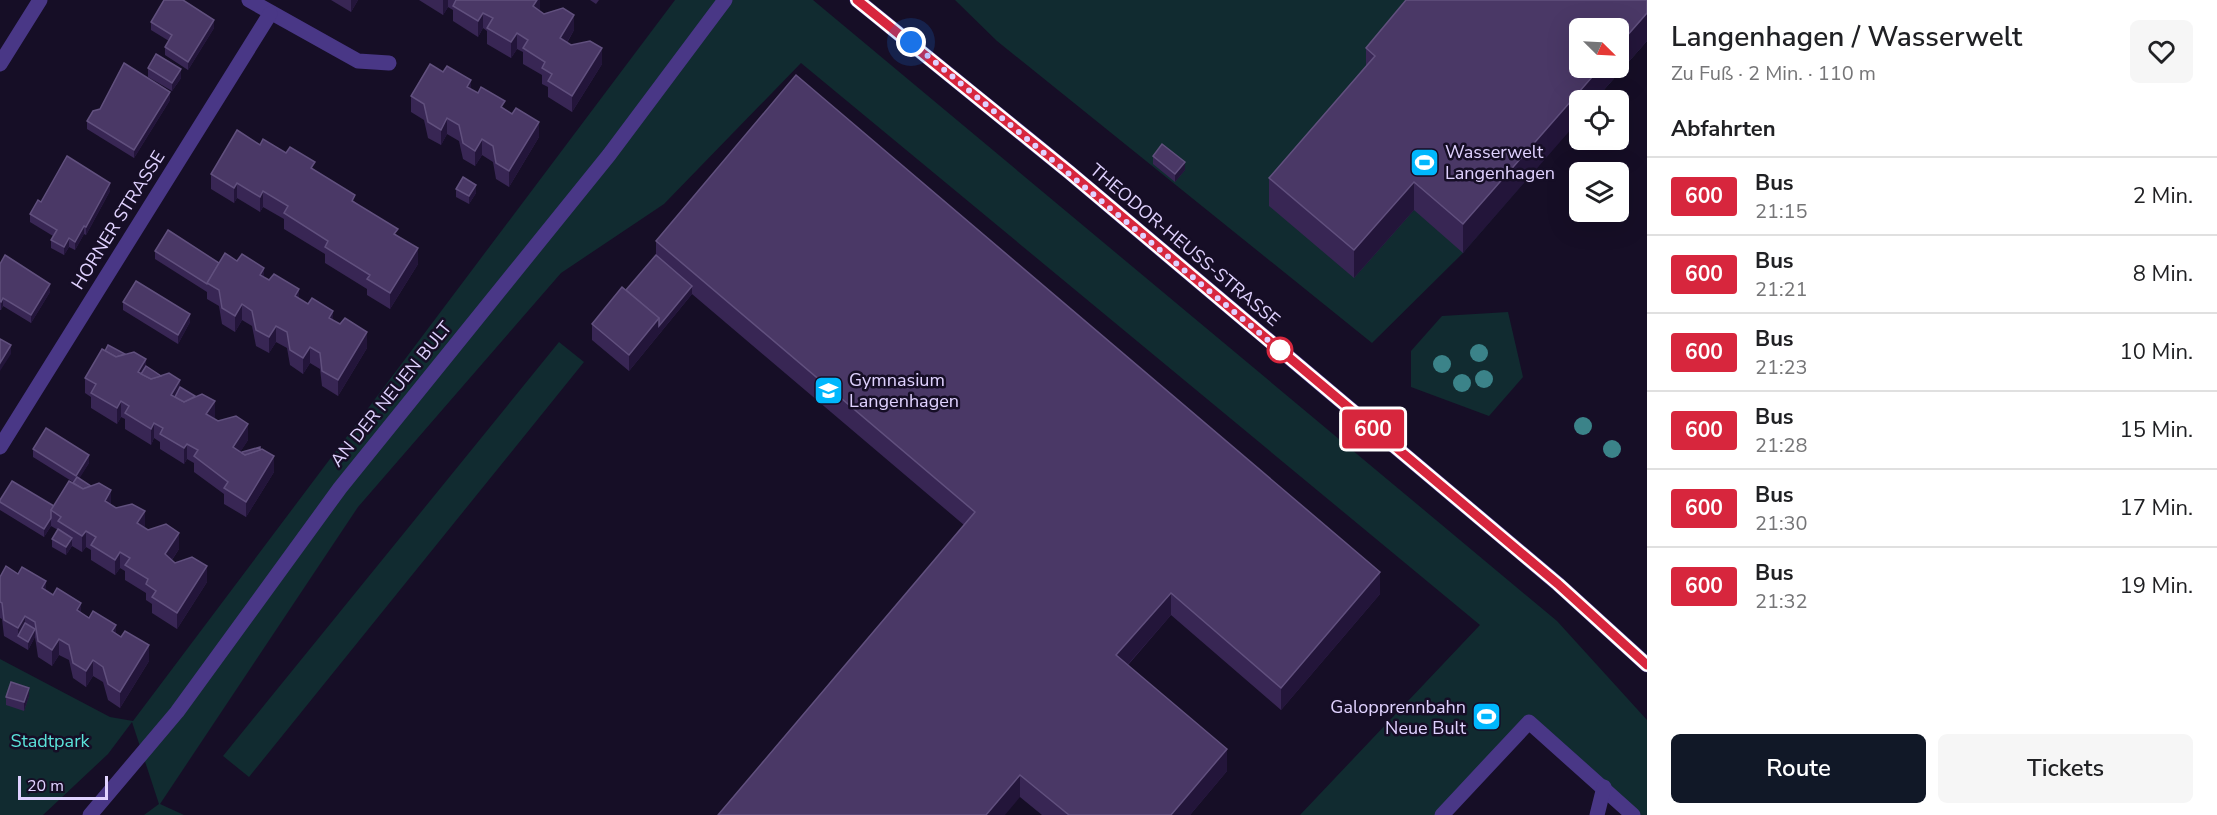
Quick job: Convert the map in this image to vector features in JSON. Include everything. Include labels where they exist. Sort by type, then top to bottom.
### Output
[{"type":"street","points":[[0,64],[40,0]]},
{"type":"street","points":[[249,0],[270,14],[358,61],[389,63]]},
{"type":"street","name":"AN DER NEUEN BULT","points":[[90,815],[177,712],[340,488],[609,155],[725,0]]},
{"type":"street","name":"THEODOR-HEUSS-STRASSE","points":[[857,0],[1069,172],[1558,584],[1647,665]]},
{"type":"street","name":"HORNER STRASSE","points":[[0,447],[270,14]]},
{"type":"street","points":[[1442,815],[1529,722],[1633,815]]},
{"type":"street","points":[[1597,815],[1604,787]]},
{"type":"green space","name":"Stadtpark","points":[[675,0],[813,0],[1557,621],[1647,720],[1647,815],[1633,815],[1529,722],[1442,815],[1300,815],[1480,625],[801,63],[664,204],[561,273],[358,507],[160,804],[184,815],[144,815],[159,804],[132,722],[108,754],[43,815],[0,815],[0,659],[110,717],[133,721]]},
{"type":"green space","name":"Wasserwelt Langenhagen","points":[[955,0],[1647,0],[1647,41],[1629,61],[1629,18],[1569,18],[1569,78],[1614,78],[1604,90],[1569,90],[1569,131],[1463,253],[1372,343],[997,41]]},
{"type":"green space","points":[[1508,312],[1523,377],[1489,416],[1411,387],[1411,351],[1442,316]]},
{"type":"green space","points":[[559,342],[584,362],[249,777],[223,756]]},
{"type":"building","points":[[164,0],[183,0],[214,20],[188,62],[165,47],[172,35],[151,22]]},
{"type":"building","points":[[456,0],[537,0],[533,6],[544,14],[563,8],[574,15],[560,38],[571,45],[590,41],[602,48],[572,96],[548,81],[552,74],[542,68],[545,62],[523,48],[528,40],[517,33],[511,42],[487,28],[493,18],[483,13],[478,21],[453,6]]},
{"type":"building","name":"Wasserwelt Langenhagen","points":[[1406,0],[1647,0],[1647,13],[1629,33],[1629,18],[1569,18],[1569,78],[1591,78],[1581,90],[1569,90],[1569,103],[1463,224],[1414,182],[1354,250],[1269,178],[1375,56],[1366,48]]},
{"type":"building","points":[[156,54],[181,69],[172,83],[148,68]]},
{"type":"building","points":[[124,63],[170,92],[134,150],[87,121],[93,111],[100,109]]},
{"type":"building","points":[[430,64],[443,72],[447,66],[471,80],[467,87],[478,93],[481,87],[505,101],[501,107],[512,114],[516,108],[539,122],[509,171],[496,163],[493,146],[482,139],[475,151],[463,143],[459,125],[447,118],[441,130],[428,122],[424,104],[411,96]]},
{"type":"building","points":[[796,75],[1380,572],[1281,688],[1171,593],[1116,655],[1227,749],[1171,815],[1069,815],[1020,775],[986,815],[718,815],[975,512],[656,241]]},
{"type":"building","points":[[237,130],[260,145],[263,139],[286,153],[290,147],[315,162],[311,168],[355,195],[352,201],[398,229],[394,234],[418,248],[390,293],[367,279],[370,275],[325,247],[328,241],[284,213],[288,206],[263,191],[260,197],[237,183],[234,188],[211,174]]},
{"type":"building","points":[[1162,144],[1185,162],[1175,174],[1153,156]]},
{"type":"building","points":[[67,156],[110,183],[86,227],[84,226],[75,242],[69,238],[64,247],[51,240],[57,230],[30,214],[38,200],[41,202]]},
{"type":"building","points":[[463,177],[476,185],[469,196],[456,189]]},
{"type":"building","points":[[168,230],[219,263],[207,284],[155,251]]},
{"type":"building","points":[[225,253],[237,261],[242,254],[264,268],[260,275],[269,280],[274,274],[299,289],[295,296],[308,304],[312,298],[333,311],[329,318],[340,324],[345,318],[367,332],[338,380],[322,371],[320,353],[310,347],[303,358],[290,350],[287,332],[276,326],[269,337],[256,330],[252,311],[242,304],[235,316],[222,308],[219,290],[207,283]]},
{"type":"building","points":[[5,255],[50,284],[31,315],[3,298],[0,301],[0,264]]},
{"type":"building","points":[[656,255],[692,286],[659,326],[659,318],[626,290]]},
{"type":"building","points":[[136,281],[190,314],[178,335],[123,302]]},
{"type":"building","points":[[622,287],[659,318],[629,355],[592,324]]},
{"type":"building","points":[[0,339],[11,345],[0,363]]},
{"type":"building","points":[[108,345],[125,354],[116,357],[105,351]]},
{"type":"building","points":[[102,349],[116,357],[134,352],[146,359],[138,372],[151,379],[169,373],[180,380],[171,395],[184,402],[202,394],[215,401],[206,414],[218,421],[236,416],[248,424],[233,447],[245,455],[262,449],[274,456],[246,502],[224,488],[228,482],[194,456],[198,450],[187,444],[184,448],[160,434],[163,428],[154,423],[151,429],[125,413],[129,406],[121,401],[117,408],[91,393],[96,384],[85,378]]},
{"type":"building","points":[[146,366],[161,376],[151,379],[141,374]]},
{"type":"building","points":[[180,387],[195,396],[184,402],[175,397]]},
{"type":"building","points":[[46,428],[89,455],[76,476],[33,449]]},
{"type":"building","points":[[260,447],[260,450],[245,455],[242,453],[242,452]]},
{"type":"building","points":[[77,477],[91,486],[83,489],[73,483]]},
{"type":"building","points":[[12,481],[54,506],[51,510],[51,518],[44,529],[0,502]]},
{"type":"building","points":[[69,481],[83,489],[99,483],[111,490],[105,501],[116,508],[132,504],[145,511],[137,523],[148,530],[166,524],[179,533],[165,554],[175,563],[192,557],[207,566],[177,613],[152,597],[156,591],[146,584],[148,579],[125,565],[130,558],[120,552],[115,560],[91,545],[96,537],[86,531],[82,536],[58,521],[61,517],[51,510]]},
{"type":"building","points":[[58,529],[72,538],[66,547],[52,539]]},
{"type":"building","points":[[6,566],[18,574],[22,567],[46,581],[42,588],[53,595],[57,588],[81,603],[77,610],[89,618],[93,611],[116,625],[112,631],[121,637],[125,631],[149,645],[120,692],[108,684],[103,667],[93,660],[86,671],[73,663],[69,645],[59,639],[52,650],[38,641],[35,622],[25,616],[18,628],[4,620],[0,602],[0,577]]},
{"type":"building","points":[[25,623],[35,629],[28,642],[18,636]]},
{"type":"building","points":[[11,682],[29,688],[24,702],[6,697]]},
{"type":"bus line","name":"600","points":[[857,0],[1069,172],[1558,584],[1647,665]]},
{"type":"place","name":"Wasserwelt Langenhagen","points":[[1424,162]]},
{"type":"place","name":"Gymnasium Langenhagen","points":[[828,390]]},
{"type":"place","name":"Galopprennbahn Neue Bult","points":[[1487,717]]},
{"type":"route","points":[[911,42],[1287,356],[1280,350]]}]
